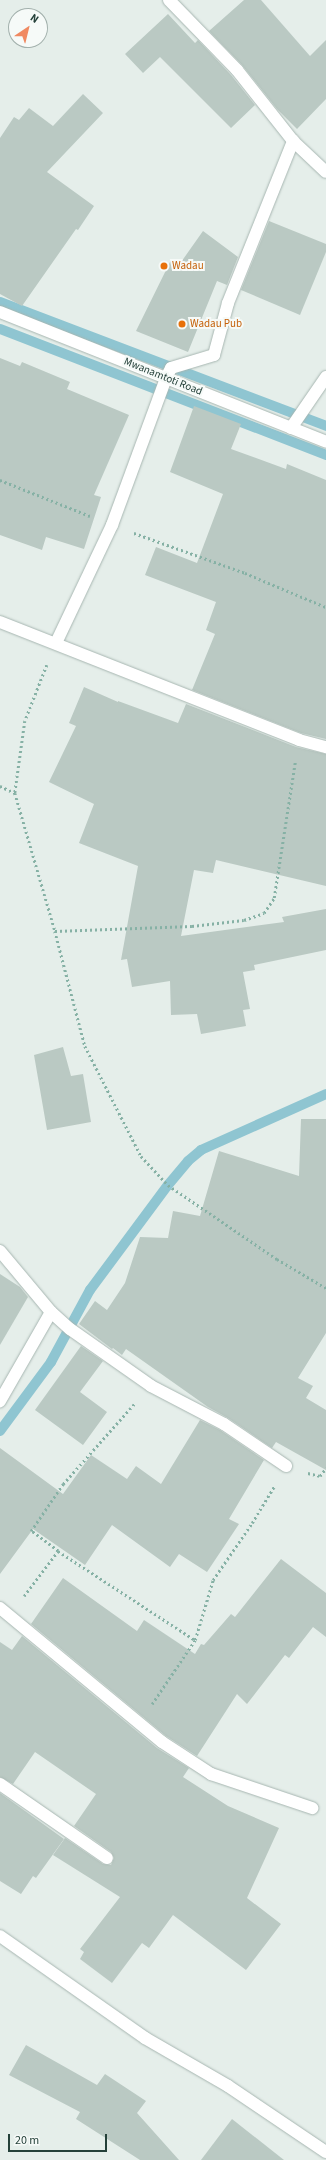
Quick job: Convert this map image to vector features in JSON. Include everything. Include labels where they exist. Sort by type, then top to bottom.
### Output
[{"type":"street","points":[[169,0],[237,70],[293,141],[326,172]]},
{"type":"street","points":[[56,643],[112,525],[171,368],[214,355],[228,303],[293,141]]},
{"type":"street","name":"Mwanamtoti Road","points":[[0,312],[326,442]]},
{"type":"street","points":[[291,428],[326,377]]},
{"type":"street","points":[[0,622],[299,740],[326,747]]},
{"type":"street","points":[[0,1251],[52,1312],[70,1329],[151,1386],[224,1424],[286,1466]]},
{"type":"street","points":[[0,1401],[52,1312]]},
{"type":"street","points":[[4,1612],[162,1742],[211,1774],[312,1808]]},
{"type":"street","points":[[0,1784],[108,1858]]},
{"type":"street","points":[[0,1936],[145,2038],[228,2086],[326,2152]]},
{"type":"path","points":[[0,480],[112,525],[245,573],[326,607]]},
{"type":"path","points":[[56,643],[25,721],[19,752],[15,793],[55,931],[84,1046],[141,1156],[168,1185],[277,1259],[326,1288]]},
{"type":"path","points":[[55,931],[192,926],[244,920],[264,913],[274,898],[299,740]]},
{"type":"path","points":[[0,786],[15,793]]},
{"type":"path","points":[[151,1386],[62,1484],[31,1531],[58,1551],[195,1640]]},
{"type":"path","points":[[140,1723],[195,1640],[213,1580],[252,1523],[286,1466],[320,1476],[326,1468]]},
{"type":"path","points":[[4,1612],[58,1551]]},
{"type":"building","points":[[244,0],[261,0],[310,56],[326,40],[326,99],[297,129],[277,109],[242,65],[209,31]]},
{"type":"building","points":[[168,14],[195,43],[198,40],[231,75],[255,105],[231,128],[160,57],[143,73],[125,54]]},
{"type":"building","points":[[83,94],[103,113],[47,172],[94,206],[22,306],[0,294],[0,138],[14,117],[19,120],[29,108],[53,126]]},
{"type":"building","points":[[269,221],[326,244],[326,252],[300,315],[241,290]]},
{"type":"building","points":[[203,231],[238,257],[227,285],[217,281],[188,352],[136,331],[171,260],[179,265]]},
{"type":"building","points":[[0,358],[20,366],[22,362],[70,382],[67,389],[129,415],[94,495],[101,497],[84,549],[46,537],[42,550],[0,535]]},
{"type":"building","points":[[194,406],[241,424],[231,449],[286,469],[287,464],[326,480],[326,739],[301,733],[192,690],[215,634],[206,630],[216,602],[145,575],[156,547],[197,563],[223,494],[170,472]]},
{"type":"building","points":[[84,687],[118,702],[178,723],[186,704],[296,747],[326,754],[326,886],[216,860],[213,873],[194,870],[181,936],[284,922],[282,917],[326,909],[326,950],[254,965],[255,970],[243,972],[250,1009],[243,1010],[246,1026],[201,1034],[197,1014],[171,1015],[170,981],[132,987],[127,959],[121,960],[138,866],[79,843],[94,804],[49,782],[76,726],[69,723]]},
{"type":"building","points":[[63,1047],[71,1076],[83,1074],[91,1122],[47,1130],[34,1055]]},
{"type":"building","points":[[301,1119],[326,1119],[326,1333],[298,1378],[313,1386],[306,1398],[326,1410],[326,1470],[276,1442],[272,1448],[228,1418],[208,1407],[126,1349],[122,1355],[79,1324],[95,1301],[107,1310],[125,1283],[140,1237],[168,1238],[173,1211],[200,1216],[219,1151],[299,1176]]},
{"type":"building","points":[[0,1274],[20,1287],[28,1297],[0,1345]]},
{"type":"building","points":[[81,1346],[103,1361],[80,1392],[107,1412],[83,1445],[35,1410]]},
{"type":"building","points":[[200,1420],[220,1430],[264,1460],[229,1519],[239,1524],[207,1572],[179,1554],[170,1567],[112,1525],[85,1565],[33,1529],[0,1574],[0,1448],[63,1494],[91,1455],[127,1479],[136,1466],[161,1484]]},
{"type":"building","points":[[281,1559],[326,1593],[326,1637],[313,1627],[289,1658],[285,1655],[247,1704],[237,1694],[197,1756],[166,1736],[31,1624],[63,1578],[137,1631],[144,1620],[195,1654],[201,1644],[204,1645],[231,1614],[235,1617]]},
{"type":"building","points":[[22,1636],[157,1748],[189,1768],[183,1777],[228,1806],[279,1828],[247,1898],[281,1924],[246,1970],[173,1915],[149,1948],[142,1943],[112,1983],[80,1959],[84,1952],[80,1949],[120,1897],[53,1855],[65,1838],[103,1864],[111,1865],[114,1858],[111,1852],[74,1826],[96,1794],[35,1752],[13,1784],[0,1777],[0,1642],[12,1650]]},
{"type":"building","points":[[0,1793],[64,1839],[36,1878],[33,1876],[21,1894],[0,1881]]},
{"type":"building","points":[[26,2045],[97,2085],[105,2074],[146,2101],[137,2113],[179,2160],[140,2160],[76,2119],[80,2112],[9,2075]]},
{"type":"building","points":[[232,2119],[284,2160],[201,2160]]},
{"type":"waterway","points":[[0,302],[326,426]]},
{"type":"waterway","points":[[0,329],[326,455]]},
{"type":"waterway","points":[[0,1431],[51,1362],[90,1290],[168,1185],[188,1161],[201,1150],[326,1094]]},
{"type":"place","name":"Wadau","points":[[164,266]]},
{"type":"place","name":"Wadau Pub","points":[[182,324]]}]
